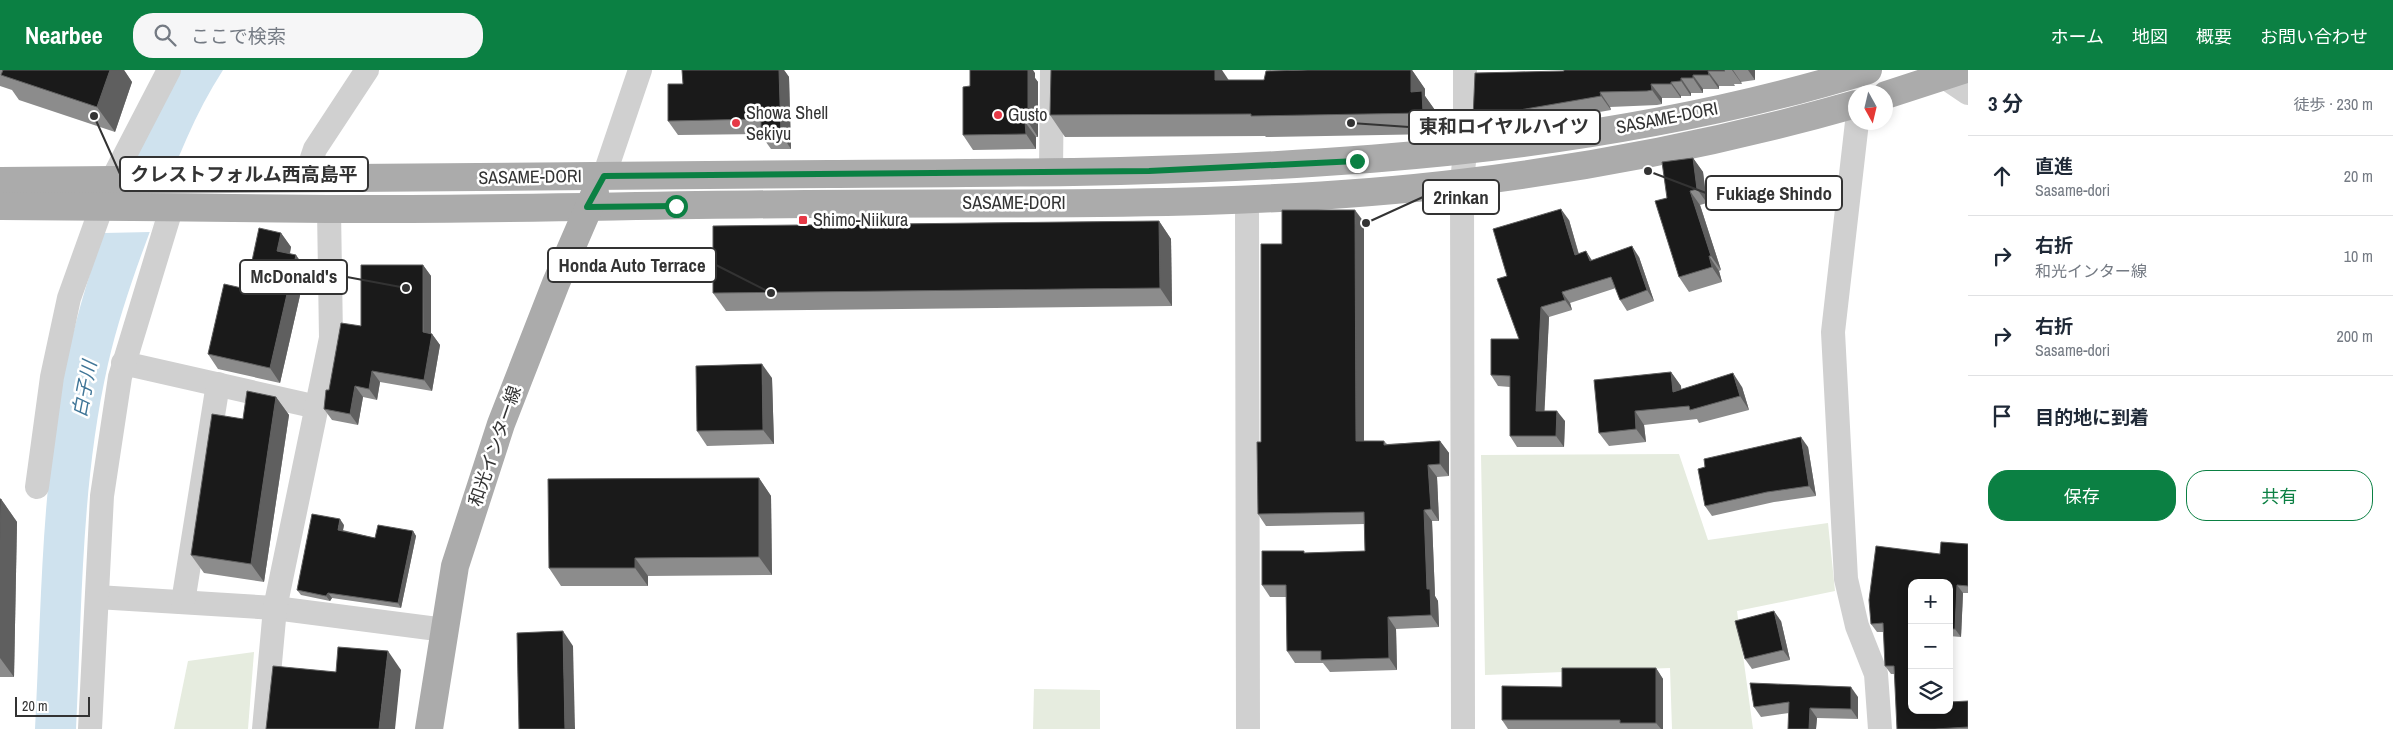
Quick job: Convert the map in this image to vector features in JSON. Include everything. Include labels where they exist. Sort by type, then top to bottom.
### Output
[{"type":"main road","name":"SASAME-DORI","points":[[170,197],[305,179],[1051,173],[1246,168],[1357,161],[1465,151],[1652,122],[1720,108],[1856,71]]},
{"type":"main road","points":[[1893,92],[1947,72]]},
{"type":"main road","name":"SASAME-DORI","points":[[170,197],[329,209],[1051,203],[1247,198],[1462,183],[1615,160],[1750,132],[1848,106]]},
{"type":"main road","name":"和光インター線","points":[[429,729],[455,566],[501,424],[587,207],[604,176]]},
{"type":"main road","points":[[0,181],[170,197]]},
{"type":"main road","points":[[0,206],[112,193]]},
{"type":"street","points":[[305,179],[315,149],[367,70]]},
{"type":"street","points":[[604,176],[640,70]]},
{"type":"street","points":[[1051,173],[1052,70]]},
{"type":"street","points":[[1463,729],[1462,183],[1465,151],[1465,70]]},
{"type":"street","points":[[37,487],[52,377],[69,298],[162,72]]},
{"type":"street","points":[[1947,72],[1968,93]]},
{"type":"street","points":[[1856,130],[1833,332],[1846,579],[1857,626],[1876,674],[1880,729]]},
{"type":"street","points":[[90,729],[102,496],[123,363],[170,197]]},
{"type":"street","points":[[1247,198],[1248,729]]},
{"type":"street","points":[[264,729],[275,608],[331,338],[329,209]]},
{"type":"street","points":[[123,363],[316,407]]},
{"type":"street","points":[[183,602],[218,384]]},
{"type":"street","points":[[97,597],[275,608],[445,630]]},
{"type":"shaded area","points":[[1679,454],[1708,540],[1828,523],[1835,591],[1737,611],[1753,729],[1672,729],[1670,668],[1485,675],[1481,455]]},
{"type":"shaded area","points":[[254,652],[248,729],[174,729],[188,661]]},
{"type":"shaded area","points":[[1034,689],[1100,690],[1100,729],[1033,729]]},
{"type":"water","name":"白子川","points":[[178,70],[223,70],[195,121],[172,174],[130,286],[108,364],[92,454],[84,546],[76,729],[35,729],[49,473],[54,431],[67,360],[100,242],[138,147]]},
{"type":"pier","points":[[178,156],[150,232],[104,233],[133,157]]},
{"type":"building","points":[[3,70],[110,70],[97,107],[1,75]]},
{"type":"building","points":[[682,70],[779,70],[781,134],[761,135],[761,119],[668,121],[668,84],[683,84]]},
{"type":"building","points":[[970,70],[1028,70],[1028,122],[1025,122],[1026,134],[963,135],[963,87],[970,86]]},
{"type":"building","points":[[1051,70],[1215,70],[1215,80],[1264,80],[1266,71],[1411,70],[1411,92],[1422,91],[1423,113],[1251,116],[1251,114],[1050,115]]},
{"type":"building","points":[[1564,70],[1725,71],[1708,71],[1709,75],[1693,75],[1693,78],[1681,78],[1681,81],[1671,82],[1671,84],[1651,84],[1652,90],[1647,91],[1600,92],[1601,96],[1473,118],[1475,73]]},
{"type":"building","points":[[1693,158],[1697,189],[1690,191],[1711,256],[1709,256],[1712,267],[1679,277],[1655,201],[1667,198],[1662,162]]},
{"type":"building","points":[[1561,209],[1575,255],[1586,251],[1590,261],[1632,246],[1647,290],[1620,300],[1611,277],[1562,292],[1565,300],[1541,307],[1536,411],[1557,411],[1556,436],[1510,436],[1510,376],[1491,375],[1491,339],[1519,339],[1497,279],[1507,276],[1493,229]]},
{"type":"building","points":[[1282,210],[1355,210],[1356,441],[1384,441],[1384,445],[1440,441],[1440,464],[1428,465],[1431,509],[1424,510],[1427,589],[1430,589],[1431,615],[1388,617],[1389,658],[1321,660],[1321,651],[1287,651],[1286,585],[1262,585],[1262,551],[1304,551],[1304,553],[1365,551],[1364,512],[1258,514],[1257,442],[1261,442],[1261,244],[1282,244]]},
{"type":"building","points":[[1159,221],[1160,288],[713,293],[713,226]]},
{"type":"building","points":[[259,228],[281,233],[277,251],[296,255],[270,368],[208,354],[224,284],[246,289]]},
{"type":"building","points":[[361,265],[423,265],[423,332],[432,334],[424,380],[372,371],[369,389],[355,386],[350,414],[324,409],[326,390],[329,390],[341,323],[361,326]]},
{"type":"building","points":[[762,364],[763,430],[697,431],[696,366]]},
{"type":"building","points":[[1671,372],[1673,392],[1733,373],[1740,396],[1690,410],[1689,406],[1635,411],[1636,429],[1599,433],[1594,380]]},
{"type":"building","points":[[247,391],[276,397],[251,564],[191,555],[212,414],[243,419]]},
{"type":"building","points":[[1801,437],[1809,486],[1767,492],[1705,506],[1698,469],[1705,467],[1704,459]]},
{"type":"building","points":[[759,478],[759,557],[635,558],[635,568],[549,568],[548,479]]},
{"type":"building","points":[[0,499],[1,499],[0,540]]},
{"type":"building","points":[[312,514],[340,519],[338,530],[375,538],[378,525],[413,531],[398,603],[328,593],[326,596],[297,590]]},
{"type":"building","points":[[1941,542],[1968,544],[1968,586],[1957,585],[1955,629],[1953,629],[1953,579],[1908,579],[1908,714],[1953,714],[1953,702],[1968,701],[1968,727],[1897,729],[1894,666],[1885,666],[1883,623],[1871,624],[1869,600],[1876,546],[1940,554]]},
{"type":"building","points":[[1774,611],[1783,650],[1745,659],[1735,621]]},
{"type":"building","points":[[563,631],[565,729],[519,729],[517,633]]},
{"type":"building","points":[[338,647],[388,651],[379,729],[266,729],[273,666],[336,672]]},
{"type":"building","points":[[1562,668],[1656,668],[1656,723],[1620,723],[1620,720],[1502,720],[1502,686],[1562,687]]},
{"type":"building","points":[[1750,683],[1851,687],[1851,709],[1810,708],[1809,729],[1788,729],[1789,702],[1754,707]]},
{"type":"place","name":"Gusto","points":[[998,115]]},
{"type":"place","name":"クレストフォルム西高島平","points":[[94,116]]},
{"type":"place","name":"Showa Shell Sekiyu","points":[[736,123]]},
{"type":"place","name":"東和ロイヤルハイツ","points":[[1351,123]]},
{"type":"place","name":"Fukiage Shindo","points":[[1648,171]]},
{"type":"place","name":"Shimo-Niikura","points":[[803,220]]},
{"type":"place","name":"2rinkan","points":[[1366,223]]},
{"type":"place","name":"McDonald's","points":[[406,288]]},
{"type":"place","name":"Honda Auto Terrace","points":[[771,293]]},
{"type":"route","points":[[676,206],[587,207],[604,176],[1051,173],[1246,168],[1357,161]]}]
